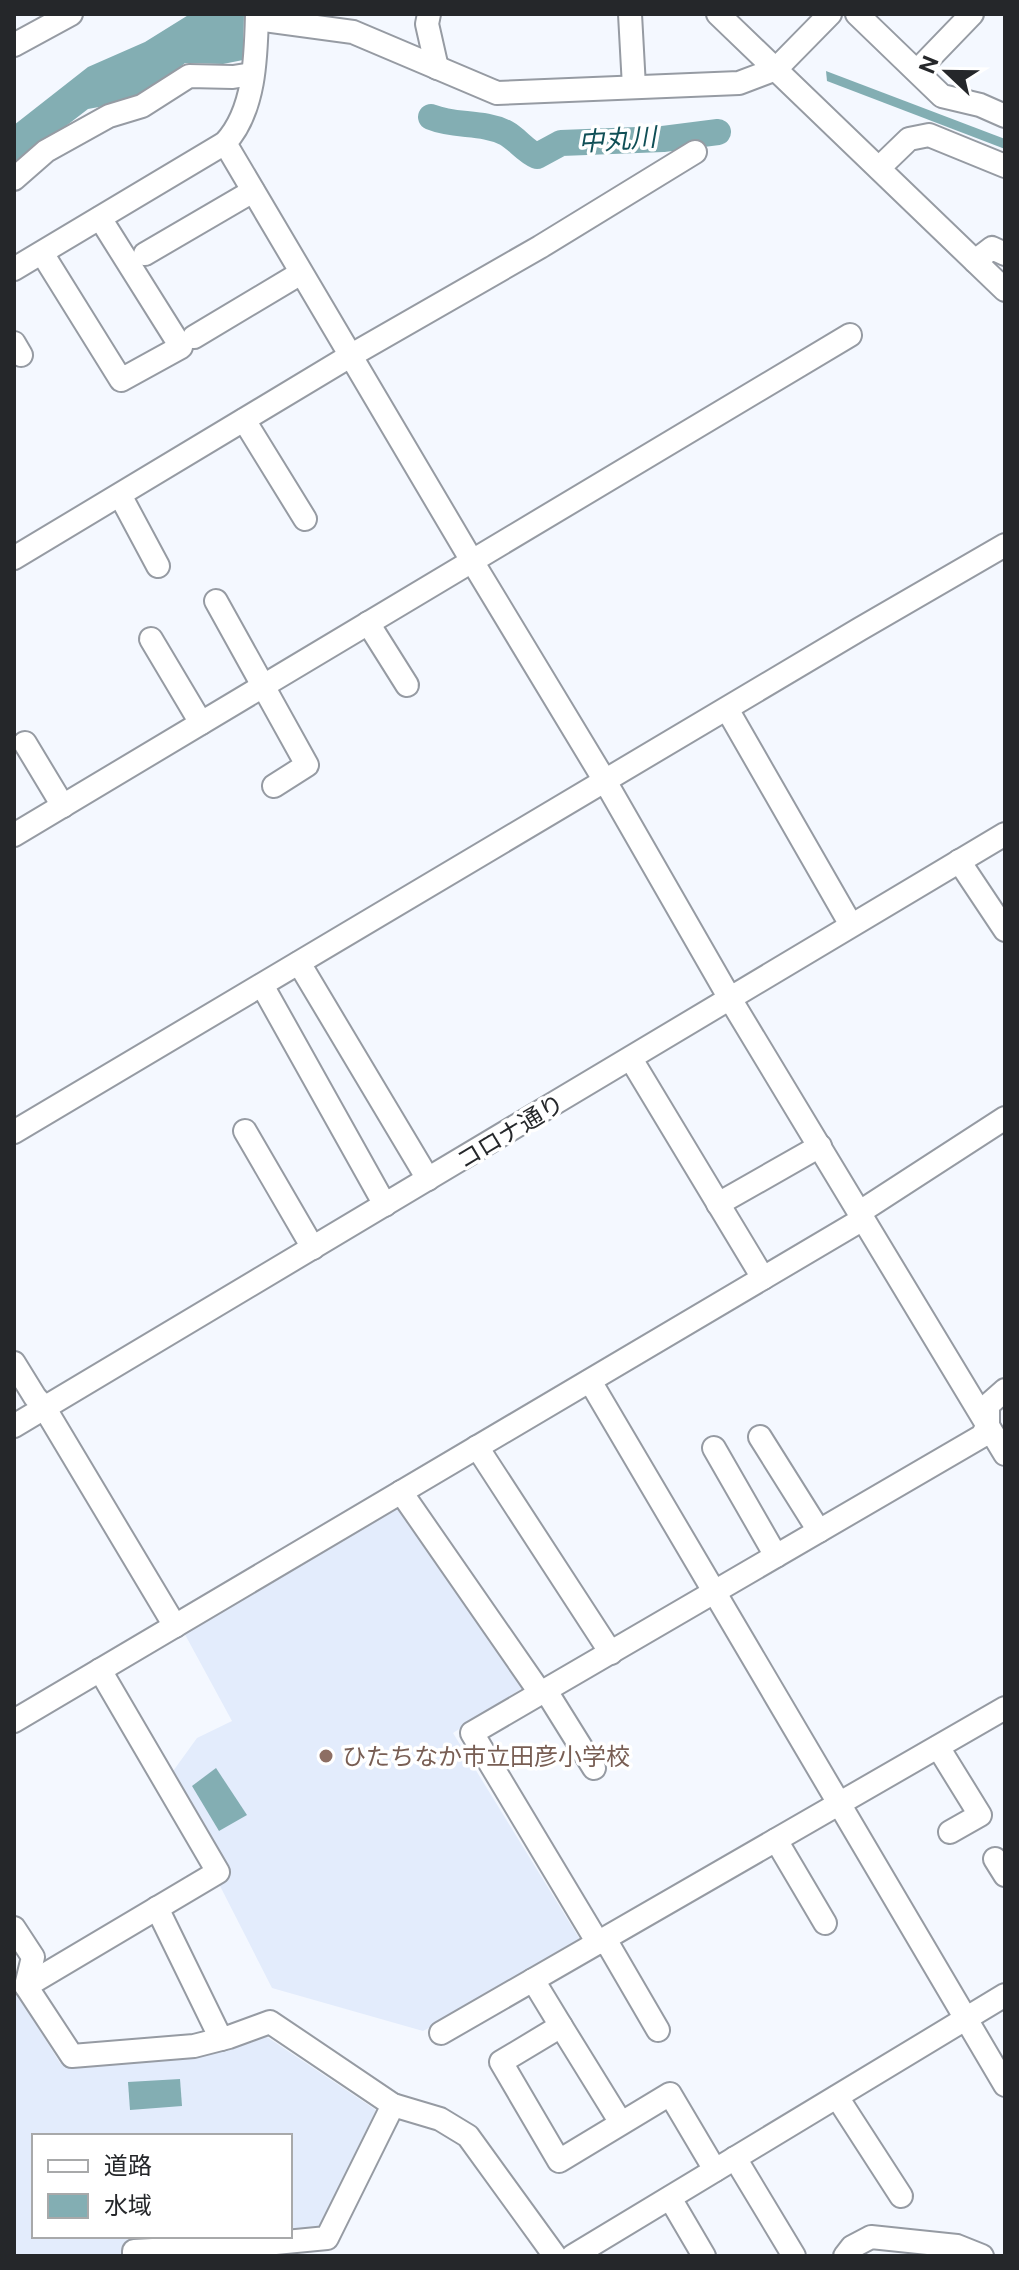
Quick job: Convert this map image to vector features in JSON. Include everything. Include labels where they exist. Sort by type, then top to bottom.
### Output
[{"type":"street","points":[[14,45],[71,14]]},
{"type":"street","points":[[429,14],[427,24],[437,68]]},
{"type":"street","points":[[630,14],[634,87]]},
{"type":"street","points":[[718,14],[1005,290]]},
{"type":"street","points":[[14,269],[225,143],[237,130],[251,90],[257,17],[353,32],[497,93],[739,83],[776,69],[830,14]]},
{"type":"street","points":[[857,14],[942,96],[980,105],[1005,116]]},
{"type":"street","points":[[917,71],[972,14]]},
{"type":"street","points":[[14,179],[46,151],[109,116],[142,106],[189,76],[252,74]]},
{"type":"street","points":[[879,168],[909,139],[929,135],[1005,166]]},
{"type":"street","points":[[225,143],[605,781],[729,997],[1005,1454]]},
{"type":"street","points":[[14,558],[695,152]]},
{"type":"street","points":[[145,254],[253,191]]},
{"type":"street","points":[[42,253],[121,380],[181,347],[100,218]]},
{"type":"street","points":[[975,261],[992,248],[1005,254]]},
{"type":"street","points":[[194,337],[301,273]]},
{"type":"street","points":[[14,835],[850,335]]},
{"type":"street","points":[[244,420],[305,519]]},
{"type":"street","points":[[120,495],[158,566]]},
{"type":"street","points":[[14,1132],[1005,545]]},
{"type":"street","points":[[216,601],[307,765],[274,786]]},
{"type":"street","points":[[368,623],[407,685]]},
{"type":"street","points":[[151,639],[201,723]]},
{"type":"street","points":[[727,709],[851,925]]},
{"type":"street","points":[[25,743],[63,806]]},
{"type":"street","name":"コロナ通り","points":[[14,1426],[1005,834]]},
{"type":"street","points":[[959,861],[1005,930]]},
{"type":"street","points":[[299,963],[428,1179]]},
{"type":"street","points":[[262,985],[385,1205]]},
{"type":"street","points":[[631,1059],[763,1278]]},
{"type":"street","points":[[14,1721],[763,1278],[862,1216],[1005,1118]]},
{"type":"street","points":[[245,1131],[313,1248]]},
{"type":"street","points":[[718,1204],[820,1146]]},
{"type":"street","points":[[14,1363],[44,1407],[175,1626]]},
{"type":"street","points":[[590,1381],[1005,2085]]},
{"type":"street","points":[[658,2030],[472,1733],[982,1436],[988,1425],[988,1405],[1005,1390]]},
{"type":"street","points":[[760,1437],[819,1531]]},
{"type":"street","points":[[477,1447],[611,1653]]},
{"type":"street","points":[[714,1448],[776,1556]]},
{"type":"street","points":[[401,1492],[594,1768]]},
{"type":"street","points":[[26,1986],[218,1872],[100,1670]]},
{"type":"street","points":[[441,2033],[1005,1708]]},
{"type":"street","points":[[938,1747],[980,1815],[950,1832]]},
{"type":"street","points":[[776,1840],[825,1923]]},
{"type":"street","points":[[157,1908],[221,2039]]},
{"type":"street","points":[[14,1928],[33,1957],[26,1986],[72,2056],[194,2046],[270,2022],[393,2105],[440,2119],[468,2136],[555,2256]]},
{"type":"street","points":[[533,1980],[621,2123]]},
{"type":"street","points":[[573,2256],[1005,1995]]},
{"type":"street","points":[[561,2026],[501,2062],[559,2161],[670,2094],[715,2170]]},
{"type":"street","points":[[837,2097],[901,2196]]},
{"type":"street","points":[[134,2256],[134,2251],[265,2250],[327,2238],[393,2105]]},
{"type":"street","points":[[735,2158],[794,2256]]},
{"type":"street","points":[[670,2198],[704,2256]]},
{"type":"street","points":[[845,2256],[852,2247],[871,2237],[957,2246],[982,2256]]},
{"type":"shaded area","name":"ひたちなか市立田彦小学校","points":[[395,1501],[524,1687],[453,1733],[584,1946],[423,2031],[272,1988],[219,1884],[171,1774],[197,1738],[232,1721],[182,1629]]},
{"type":"shaded area","points":[[14,1988],[60,2063],[194,2053],[261,2033],[376,2110],[317,2232],[292,2234],[292,2134],[32,2134],[32,2238],[252,2238],[125,2256],[14,2256]]},
{"type":"water","points":[[190,14],[244,14],[243,60],[223,64],[185,63],[142,99],[88,109],[14,166],[14,125],[88,67],[145,42]]},
{"type":"water","points":[[826,71],[1005,139],[1005,149],[827,81]]},
{"type":"water","points":[[216,1768],[247,1815],[219,1831],[192,1786]]},
{"type":"water","points":[[180,2079],[182,2106],[130,2110],[128,2082]]},
{"type":"waterway","name":"中丸川","points":[[431,117],[497,129],[537,156],[561,143],[663,139],[718,132]]},
{"type":"place","name":"ひたちなか市立田彦小学校","points":[[326,1756]]}]
